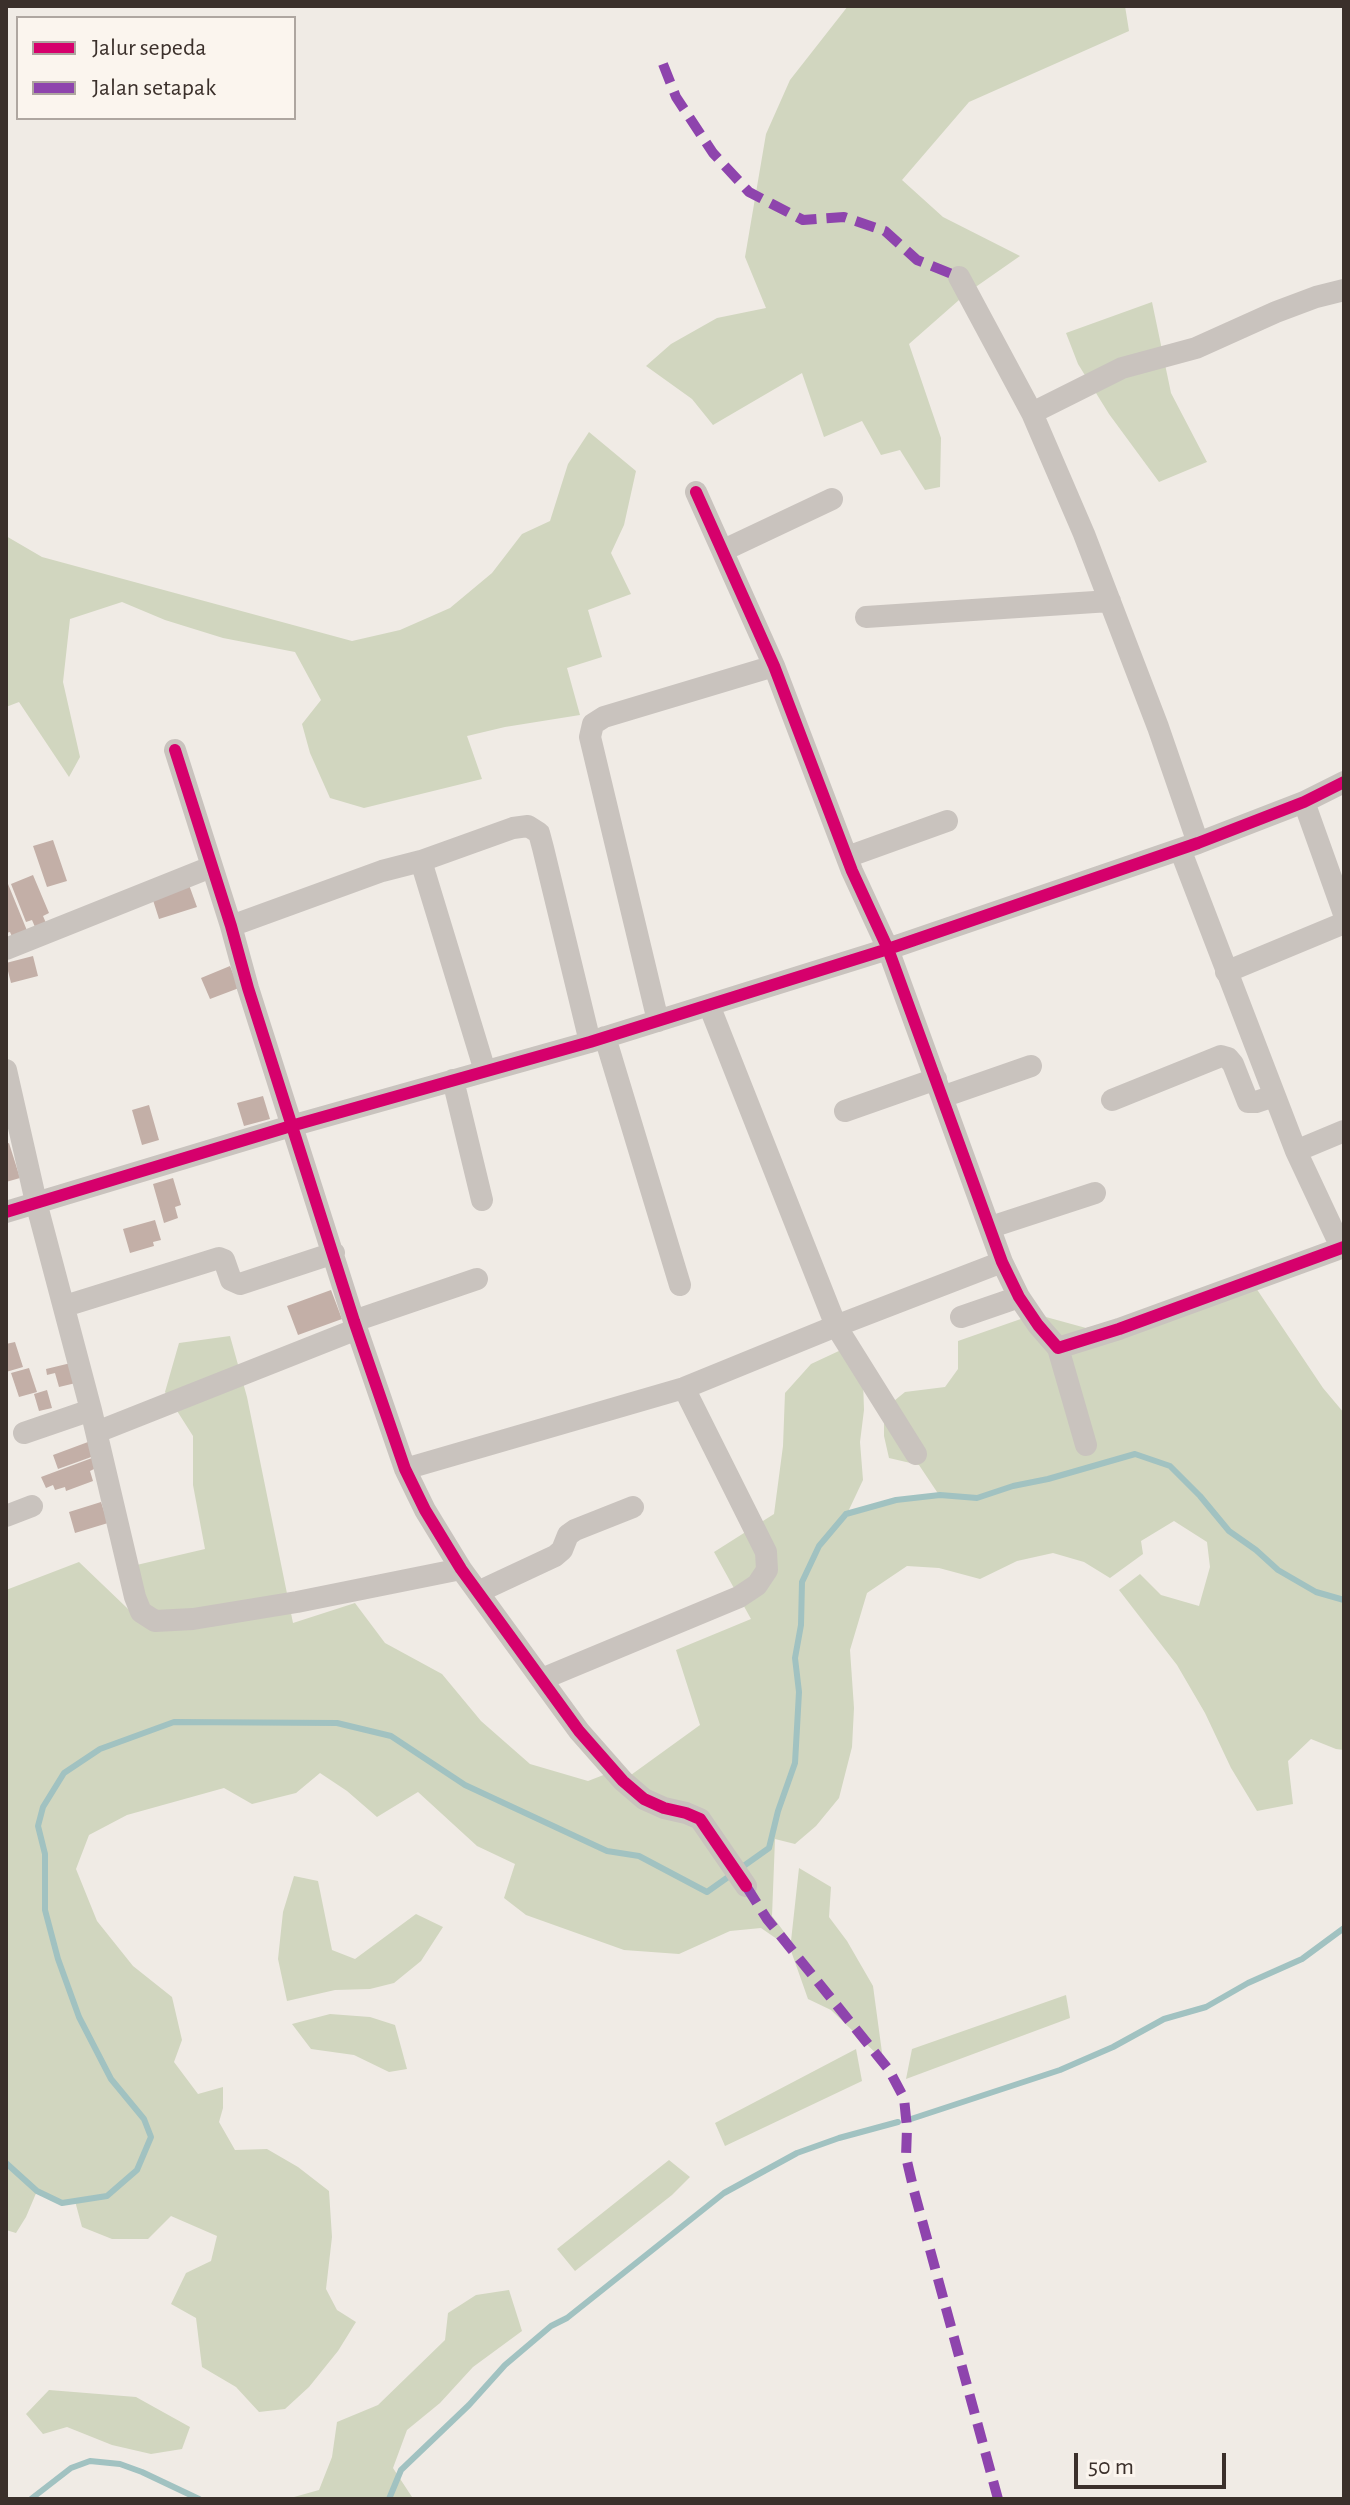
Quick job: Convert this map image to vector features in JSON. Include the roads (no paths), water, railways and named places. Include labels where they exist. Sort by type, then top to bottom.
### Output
[{"type":"street","points":[[959,277],[1032,413],[1084,534],[1158,727],[1226,972],[1296,1151],[1343,1247],[1119,1329],[1058,1348]]},
{"type":"street","points":[[1032,413],[1122,368],[1196,348],[1276,312],[1344,290]]},
{"type":"street","points":[[696,492],[774,666],[847,857],[888,949],[1002,1262],[1019,1297],[1058,1348],[1086,1445]]},
{"type":"street","points":[[724,550],[832,499]]},
{"type":"street","points":[[866,617],[1110,601]]},
{"type":"street","points":[[658,1021],[590,737],[593,724],[604,717],[774,666]]},
{"type":"street","points":[[175,750],[356,1325],[405,1469],[425,1510],[461,1569],[579,1731],[623,1781],[644,1799],[700,1819],[746,1886]]},
{"type":"street","points":[[6,1212],[291,1126],[598,1040],[888,949],[1189,846],[1304,802],[1344,782]]},
{"type":"street","points":[[1304,802],[1344,914]]},
{"type":"street","points":[[847,857],[947,821]]},
{"type":"street","points":[[231,926],[513,828],[528,826],[539,833],[598,1040],[680,1285]]},
{"type":"street","points":[[421,861],[485,1071]]},
{"type":"street","points":[[6,949],[211,867]]},
{"type":"street","points":[[1226,972],[1344,923]]},
{"type":"street","points":[[709,1005],[836,1326],[916,1454]]},
{"type":"street","points":[[1112,1100],[1221,1056],[1233,1064],[1248,1102],[1274,1096]]},
{"type":"street","points":[[845,1111],[1031,1066]]},
{"type":"street","points":[[6,1070],[36,1202],[141,1612],[155,1621],[193,1619],[461,1569]]},
{"type":"street","points":[[453,1080],[482,1200]]},
{"type":"street","points":[[1296,1151],[1344,1131]]},
{"type":"street","points":[[991,1227],[1095,1193]]},
{"type":"street","points":[[65,1306],[219,1258],[224,1260],[231,1280],[240,1284],[334,1253]]},
{"type":"street","points":[[405,1469],[684,1388],[1002,1262]]},
{"type":"street","points":[[24,1433],[94,1421],[477,1279]]},
{"type":"street","points":[[961,1317],[1019,1297]]},
{"type":"street","points":[[542,1679],[739,1597],[757,1585],[767,1570],[766,1552],[684,1388]]},
{"type":"street","points":[[6,1516],[32,1506]]},
{"type":"street","points":[[478,1592],[555,1556],[562,1550],[568,1535],[575,1530],[633,1507]]},
{"type":"waterway","points":[[6,2163],[37,2191],[62,2203],[107,2196],[137,2170],[151,2137],[144,2119],[111,2079],[79,2017],[58,1959],[45,1910],[45,1854],[38,1826],[43,1807],[64,1773],[100,1749],[174,1722],[337,1723],[391,1736],[465,1785],[607,1851],[639,1856],[707,1892],[769,1848],[795,1763],[799,1692],[795,1658],[801,1625],[802,1582],[819,1546],[846,1514],[896,1500],[940,1495],[977,1498],[1135,1454],[1170,1466],[1229,1531],[1278,1570],[1316,1592],[1344,1600]]},
{"type":"waterway","points":[[911,2119],[1060,2070],[1113,2047],[1164,2019],[1206,2007],[1248,1983],[1302,1959],[1344,1928]]},
{"type":"waterway","points":[[389,2499],[401,2470],[469,2405],[505,2365],[724,2193],[797,2153],[898,2122]]},
{"type":"waterway","points":[[31,2499],[71,2468],[90,2461],[120,2464],[199,2499]]}]
